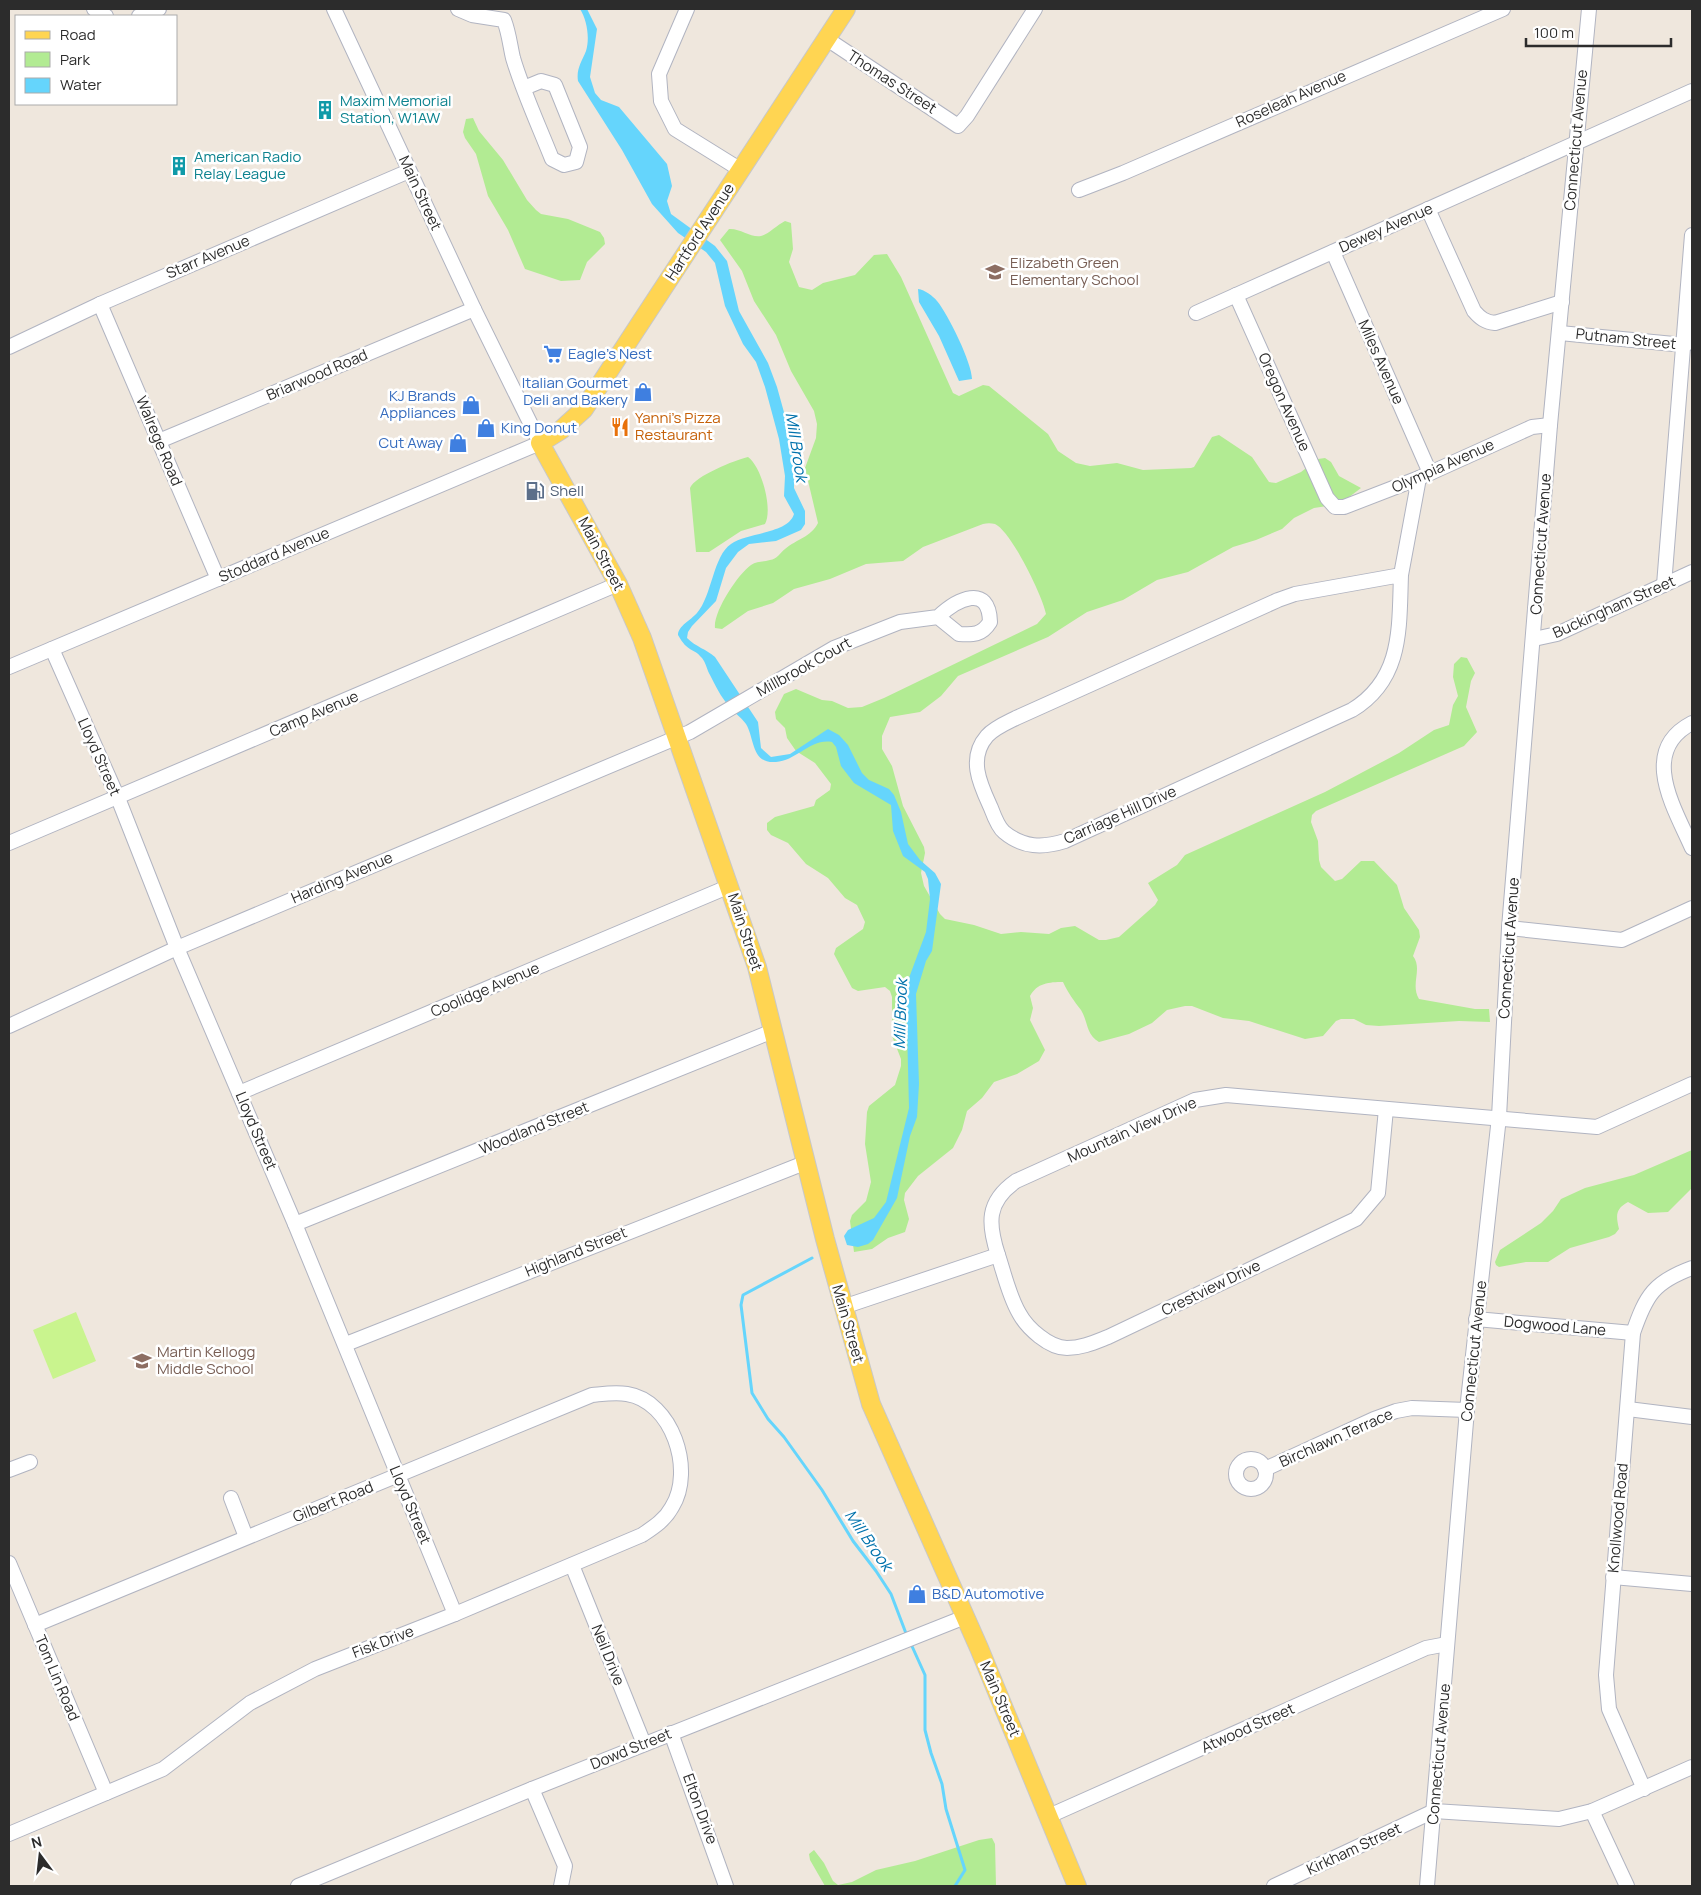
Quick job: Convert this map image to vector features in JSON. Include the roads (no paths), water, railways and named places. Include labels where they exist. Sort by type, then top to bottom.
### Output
[{"type":"main road","name":"Hartford Avenue","points":[[540,443],[562,430],[584,409],[846,9]]},
{"type":"main road","name":"Main Street","points":[[540,443],[618,584],[642,638],[757,966],[843,1307],[871,1404],[965,1617],[1077,1886]]},
{"type":"street","points":[[142,15],[159,9]]},
{"type":"street","name":"Main Street","points":[[334,9],[474,309],[540,443]]},
{"type":"street","points":[[458,9],[472,15],[504,20],[511,37],[513,57],[524,88],[552,160],[564,165],[576,162],[580,147],[555,85],[541,81],[524,88]]},
{"type":"street","points":[[687,9],[658,74],[661,100],[675,129],[741,170]]},
{"type":"street","name":"Thomas Street","points":[[826,39],[958,126],[1035,9]]},
{"type":"street","name":"Roseleah Avenue","points":[[1079,190],[1123,173],[1503,9]]},
{"type":"street","name":"Connecticut Avenue","points":[[1427,1886],[1467,1410],[1499,1118],[1509,928],[1550,425],[1589,9]]},
{"type":"street","name":"Dewey Avenue","points":[[1196,313],[1692,91]]},
{"type":"street","name":"Starr Avenue","points":[[9,347],[100,304],[410,171]]},
{"type":"street","points":[[1428,209],[1474,311],[1488,322],[1495,323],[1562,302]]},
{"type":"street","points":[[1664,585],[1688,343],[1692,235]]},
{"type":"street","name":"Miles Avenue","points":[[1333,252],[1424,475]]},
{"type":"street","name":"Oregon Avenue","points":[[1236,295],[1327,498],[1336,507]]},
{"type":"street","name":"Walrege Road","points":[[100,304],[218,579]]},
{"type":"street","name":"Briarwood Road","points":[[159,441],[474,309]]},
{"type":"street","name":"Putnam Street","points":[[1560,333],[1688,343]]},
{"type":"street","name":"Olympia Avenue","points":[[1336,507],[1344,508],[1532,427],[1550,425]]},
{"type":"street","name":"Stoddard Avenue","points":[[9,667],[540,443]]},
{"type":"street","name":"Carriage Hill Drive","points":[[1401,575],[1295,594],[1278,600],[1034,709],[995,729],[986,737],[979,751],[976,765],[978,779],[1002,831],[1017,840],[1033,846],[1048,846],[1065,841],[1366,702],[1384,681],[1392,665],[1399,614],[1401,575],[1424,475]]},
{"type":"street","name":"Buckingham Street","points":[[1534,639],[1557,634],[1692,572]]},
{"type":"street","name":"Camp Avenue","points":[[9,843],[618,584]]},
{"type":"street","name":"Millbrook Court","points":[[677,737],[727,711],[834,648],[900,622],[938,617]]},
{"type":"street","name":"Lloyd Street","points":[[52,649],[118,798],[177,948],[346,1344],[397,1476],[455,1614]]},
{"type":"street","points":[[1692,723],[1676,735],[1664,760],[1662,770],[1668,794],[1692,848]]},
{"type":"street","name":"Harding Avenue","points":[[9,1026],[177,948],[677,737]]},
{"type":"street","name":"Coolidge Avenue","points":[[239,1093],[730,886]]},
{"type":"street","points":[[1509,928],[1622,940],[1692,908]]},
{"type":"street","name":"Woodland Street","points":[[295,1224],[772,1031]]},
{"type":"street","name":"Mountain View Drive","points":[[998,1255],[990,1230],[992,1212],[1005,1189],[1016,1181],[1195,1100],[1226,1095],[1596,1127],[1692,1084]]},
{"type":"street","name":"Crestview Drive","points":[[998,1255],[1018,1313],[1030,1327],[1047,1341],[1066,1348],[1086,1345],[1108,1338],[1356,1219],[1378,1193],[1386,1109]]},
{"type":"street","name":"Highland Street","points":[[346,1344],[807,1162]]},
{"type":"street","points":[[843,1307],[998,1255]]},
{"type":"street","name":"Knollwood Road","points":[[1644,1789],[1609,1709],[1606,1675],[1633,1333],[1641,1307],[1652,1291],[1670,1276],[1692,1268]]},
{"type":"street","name":"Dogwood Lane","points":[[1476,1319],[1633,1333]]},
{"type":"street","name":"Gilbert Road","points":[[35,1626],[592,1395],[627,1394],[643,1400],[659,1412]]},
{"type":"street","name":"Birchlawn Terrace","points":[[1265,1469],[1374,1419],[1396,1411],[1412,1408],[1467,1410]]},
{"type":"street","points":[[1628,1409],[1692,1416]]},
{"type":"street","name":"Fisk Drive","points":[[9,1834],[163,1769],[250,1703],[315,1669],[455,1614],[642,1535],[661,1522],[673,1506],[682,1477],[680,1456],[659,1412]]},
{"type":"street","points":[[9,1470],[30,1462]]},
{"type":"street","points":[[231,1498],[246,1537]]},
{"type":"street","name":"Tom Lin Road","points":[[9,1563],[106,1793]]},
{"type":"street","name":"Neil Drive","points":[[572,1565],[644,1744]]},
{"type":"street","points":[[1613,1577],[1692,1584]]},
{"type":"street","name":"Dowd Street","points":[[298,1886],[532,1788],[965,1617]]},
{"type":"street","name":"Atwood Street","points":[[1049,1816],[1426,1648],[1448,1644]]},
{"type":"street","name":"Elton Drive","points":[[672,1733],[726,1886]]},
{"type":"street","points":[[1434,1812],[1559,1818],[1592,1812],[1692,1767]]},
{"type":"street","points":[[532,1788],[565,1866],[561,1886]]},
{"type":"street","name":"Kirkham Street","points":[[1274,1886],[1434,1812]]},
{"type":"street","points":[[1592,1812],[1627,1886]]},
{"type":"water","points":[[580,9],[587,9],[597,29],[590,77],[595,93],[601,100],[619,107],[667,164],[672,186],[667,201],[671,214],[715,246],[727,261],[739,311],[768,363],[777,387],[787,423],[794,462],[794,488],[805,511],[805,524],[801,530],[776,541],[749,544],[738,552],[726,568],[716,601],[692,626],[687,638],[715,657],[758,722],[761,748],[771,757],[790,754],[828,729],[839,735],[848,745],[862,773],[869,780],[889,789],[894,795],[901,812],[908,844],[920,860],[935,873],[941,884],[932,951],[926,961],[916,994],[919,1084],[917,1117],[910,1136],[897,1198],[873,1240],[868,1244],[858,1247],[847,1245],[844,1236],[848,1230],[874,1218],[886,1202],[909,1108],[906,986],[926,932],[930,899],[928,879],[925,872],[903,856],[893,831],[891,805],[854,783],[841,766],[836,747],[832,742],[817,743],[783,761],[768,762],[762,759],[755,749],[746,724],[723,698],[703,660],[685,645],[678,635],[682,626],[702,606],[720,557],[725,550],[738,540],[784,525],[790,521],[794,514],[784,496],[785,476],[779,439],[765,387],[756,362],[743,344],[725,306],[715,263],[706,252],[678,233],[652,204],[622,150],[578,81],[579,69],[588,40],[586,24]]},
{"type":"water","points":[[918,289],[933,297],[942,307],[964,351],[972,379],[959,381],[939,336],[919,302]]},
{"type":"waterway","name":"Mill Brook","points":[[812,1258],[743,1295],[741,1305],[752,1393],[768,1419],[784,1437],[822,1490],[853,1541],[891,1594],[907,1636]]},
{"type":"waterway","name":"Mill Brook","points":[[911,1644],[925,1675],[925,1730],[942,1784],[946,1809],[965,1870],[955,1886]]},
{"type":"place","name":"Maxim Memorial Station, W1AW","points":[[325,110]]},
{"type":"place","name":"American Radio Relay League","points":[[179,166]]},
{"type":"place","name":"Elizabeth Green Elementary School","points":[[995,272]]},
{"type":"place","name":"Eagle's Nest","points":[[553,354]]},
{"type":"place","name":"Italian Gourmet Deli and Bakery","points":[[643,392]]},
{"type":"place","name":"KJ Brands Appliances","points":[[471,405]]},
{"type":"place","name":"Yanni's Pizza Restaurant","points":[[620,427]]},
{"type":"place","name":"King Donut","points":[[486,428]]},
{"type":"place","name":"Cut Away","points":[[458,443]]},
{"type":"place","name":"Shell","points":[[535,491]]},
{"type":"place","name":"Martin Kellogg Middle School","points":[[142,1361]]},
{"type":"place","name":"B&D Automotive","points":[[917,1594]]}]
